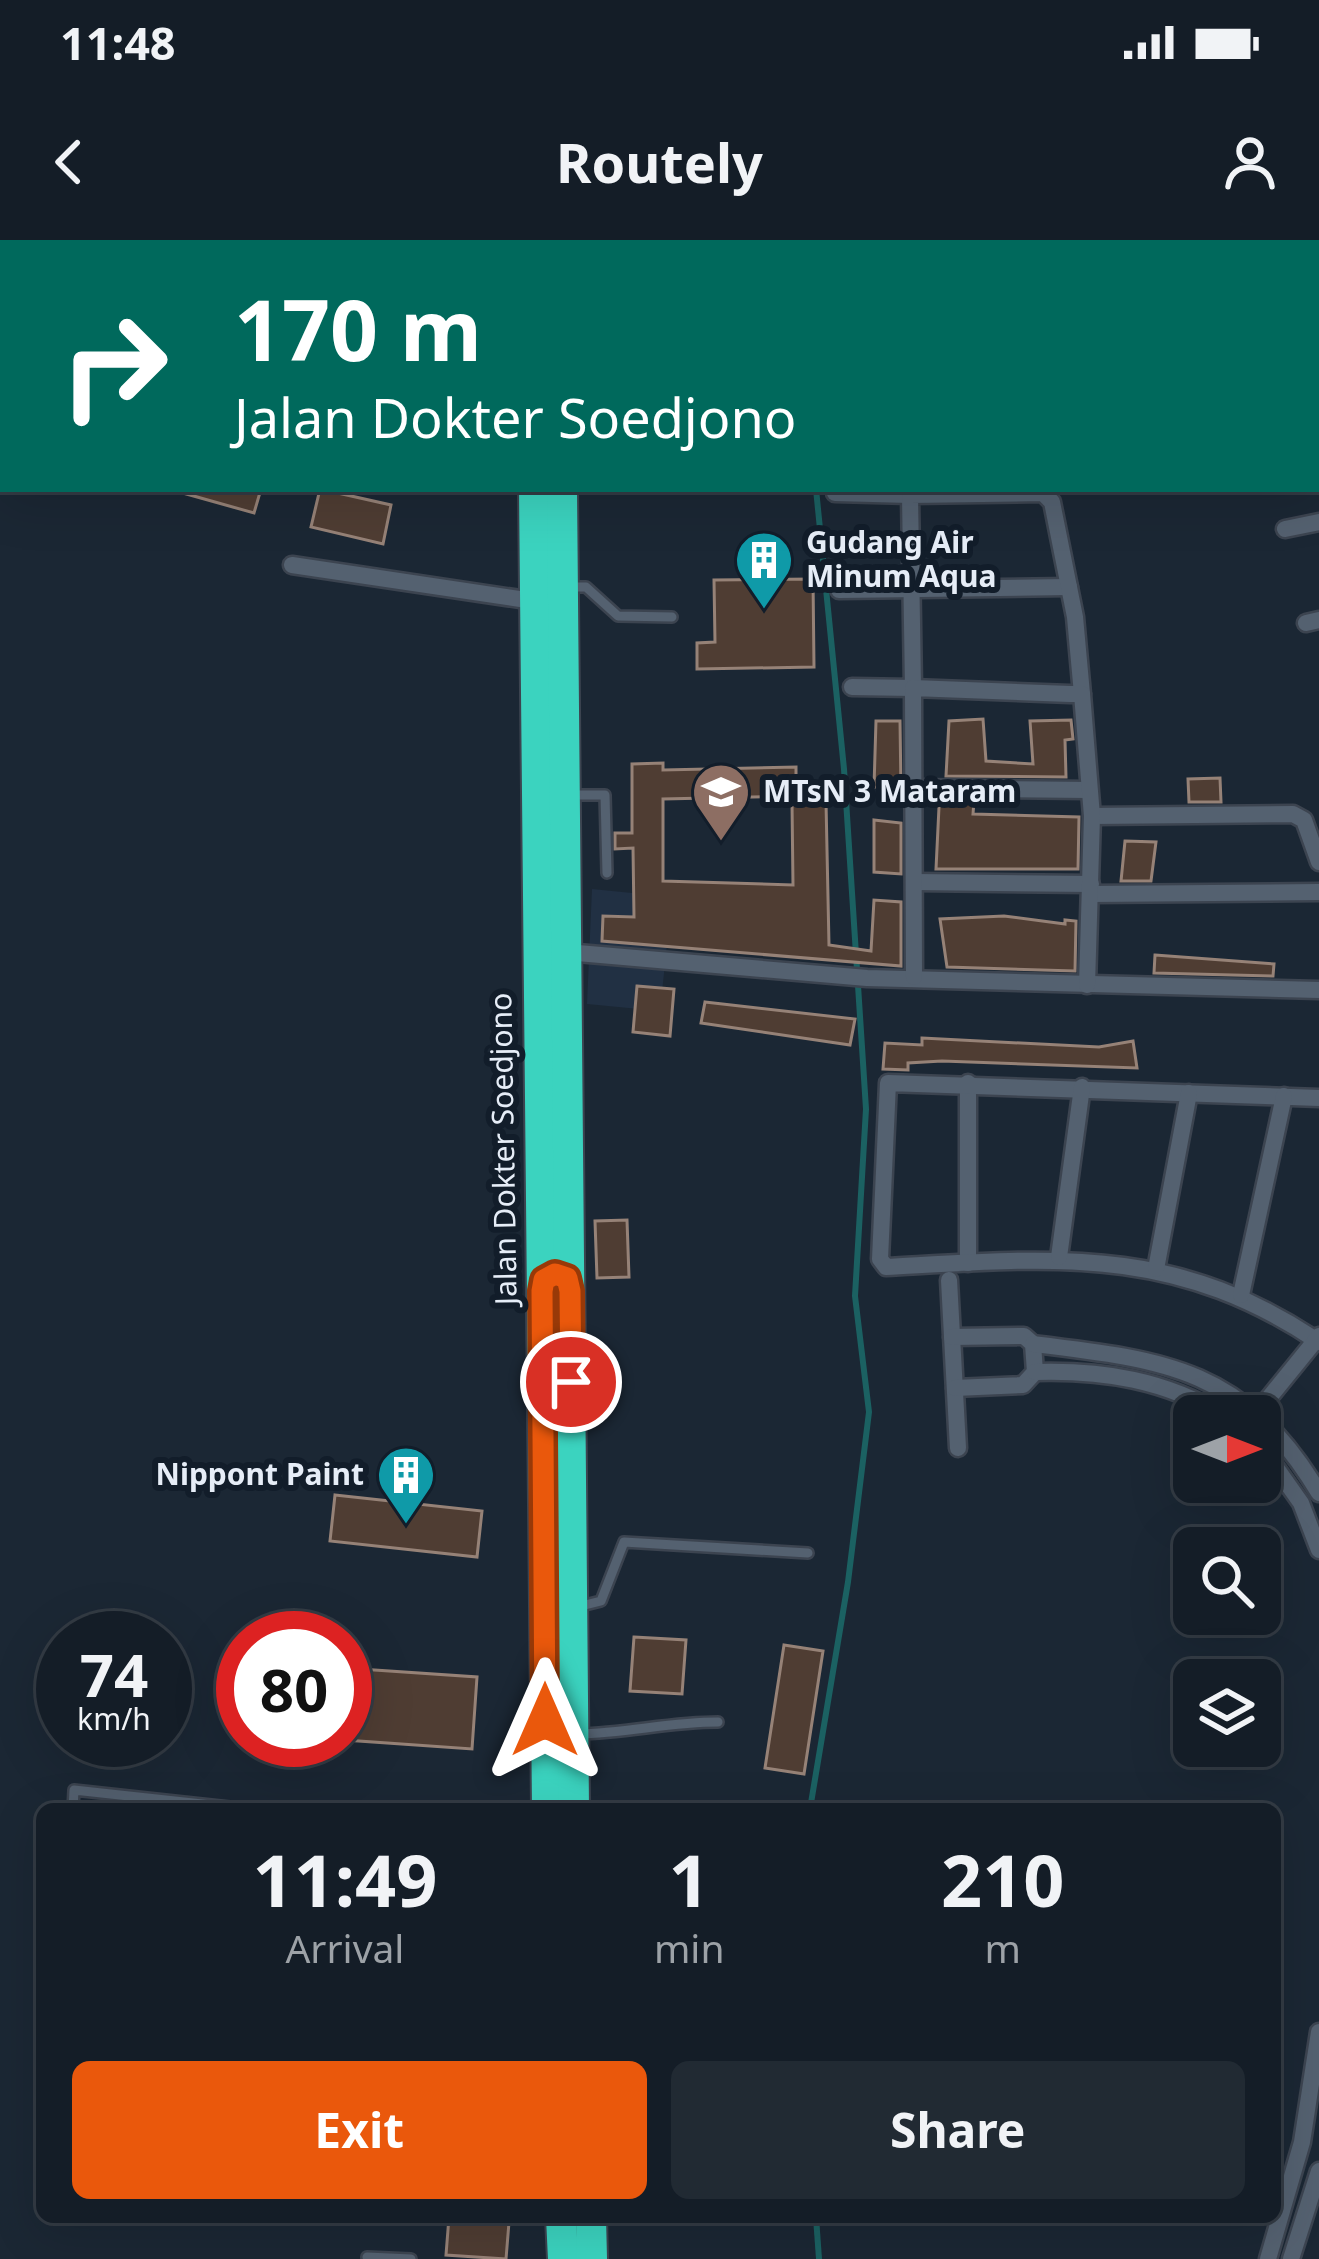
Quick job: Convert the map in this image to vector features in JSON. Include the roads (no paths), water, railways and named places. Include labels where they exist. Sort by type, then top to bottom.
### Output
[{"type":"highway","name":"Jalan Dokter Soedjono","points":[[534,492],[564,795],[566,952],[556,1246]]},
{"type":"highway","name":"Jalan Dokter Soedjono","points":[[562,492],[544,598],[561,1737],[573,1803]]},
{"type":"highway","name":"Jalan Dokter Soedjono","points":[[548,1803],[561,1737],[571,1608],[556,1291]]},
{"type":"highway","points":[[561,2223],[562,2259]]},
{"type":"highway","points":[[591,2223],[592,2259]]},
{"type":"street","points":[[835,494],[1043,493],[1052,502],[1069,587],[1092,816],[1087,985]]},
{"type":"street","points":[[910,495],[914,977]]},
{"type":"street","points":[[1285,529],[1319,522]]},
{"type":"street","points":[[292,566],[479,595],[544,598]]},
{"type":"street","points":[[839,590],[1069,587]]},
{"type":"street","points":[[852,687],[1082,694]]},
{"type":"street","points":[[914,788],[1089,790]]},
{"type":"street","points":[[1092,816],[1293,814],[1304,820],[1319,862]]},
{"type":"street","points":[[916,882],[1319,892]]},
{"type":"street","points":[[566,952],[867,978],[1319,990]]},
{"type":"street","points":[[1272,1395],[1319,1340],[1241,1295],[1156,1269],[1059,1257],[886,1267],[880,1259],[888,1083],[1319,1098]]},
{"type":"street","points":[[968,1083],[968,1262]]},
{"type":"street","points":[[1059,1257],[1082,1088]]},
{"type":"street","points":[[1156,1269],[1189,1094]]},
{"type":"street","points":[[1241,1295],[1284,1096]]},
{"type":"street","points":[[949,1280],[958,1448]]},
{"type":"street","points":[[952,1337],[1017,1333],[1033,1344],[1138,1357],[1174,1368],[1223,1395]]},
{"type":"street","points":[[955,1388],[1023,1385],[1035,1372],[1033,1344]]},
{"type":"street","points":[[1035,1372],[1138,1379],[1190,1395]]},
{"type":"street","points":[[1281,1436],[1319,1492]]},
{"type":"street","points":[[1281,1475],[1301,1503],[1319,1550]]},
{"type":"street","points":[[1281,2216],[1316,2083],[1319,2032]]},
{"type":"street","points":[[1291,2259],[1319,2171]]},
{"type":"street","points":[[1268,2259],[1279,2223]]},
{"type":"lane","points":[[544,598],[586,587],[618,616],[672,617]]},
{"type":"lane","points":[[564,795],[605,795],[607,873]]},
{"type":"lane","points":[[571,1608],[601,1601],[624,1542],[808,1553]]},
{"type":"lane","points":[[561,1737],[644,1733],[664,1722],[718,1722]]},
{"type":"lane","points":[[73,1803],[74,1790],[193,1803]]},
{"type":"lane","points":[[367,2257],[411,2259]]},
{"type":"waterway","points":[[811,1803],[848,1582],[869,1412],[855,1296],[866,1109],[844,769],[816,492]]},
{"type":"waterway","points":[[816,2223],[819,2259]]},
{"type":"place","name":"Gudang Air Minum Aqua","points":[[764,611]]},
{"type":"place","name":"MTsN 3 Mataram","points":[[721,843]]},
{"type":"place","name":"Nippont Paint","points":[[406,1526]]}]
